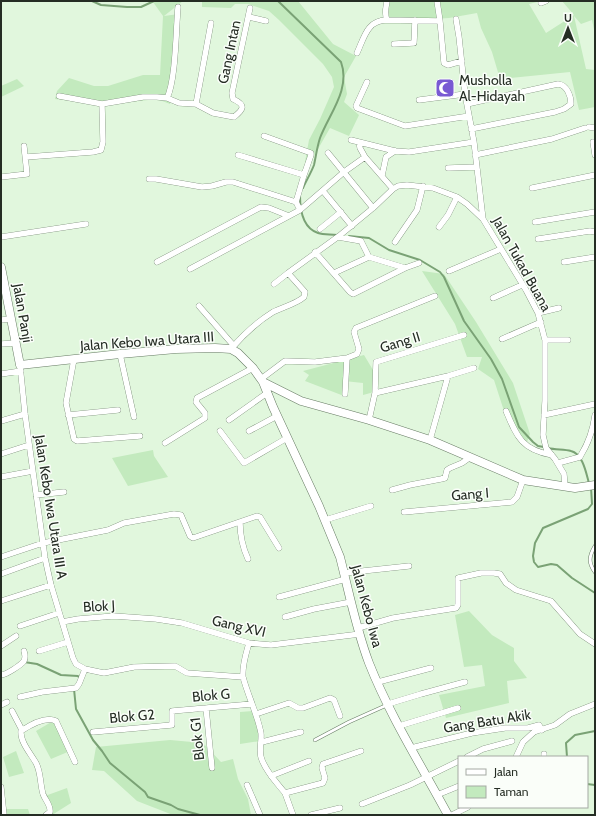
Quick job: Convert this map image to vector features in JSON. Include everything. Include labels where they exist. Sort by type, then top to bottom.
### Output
[{"type":"street","points":[[387,1],[385,16],[387,20]]},
{"type":"street","points":[[437,1],[444,64],[448,65],[462,61]]},
{"type":"street","points":[[167,98],[170,91],[172,76],[178,7]]},
{"type":"street","name":"Gang Intan","points":[[59,96],[102,104],[158,96],[179,103],[196,104],[213,113],[228,117],[236,116],[242,108],[241,103],[233,100],[232,97],[250,8]]},
{"type":"street","points":[[249,17],[266,22]]},
{"type":"street","points":[[456,19],[465,94],[474,142],[484,219]]},
{"type":"street","points":[[394,44],[414,43],[415,20]]},
{"type":"street","points":[[357,53],[370,26],[380,21],[440,21]]},
{"type":"street","points":[[196,104],[211,23]]},
{"type":"street","points":[[367,82],[356,106],[357,108],[405,126],[469,116]]},
{"type":"street","points":[[467,104],[558,84],[561,84],[566,89],[571,99],[571,104],[564,109],[555,112],[471,128]]},
{"type":"street","points":[[419,100],[465,94]]},
{"type":"street","points":[[26,157],[101,150],[103,142],[102,104]]},
{"type":"street","points":[[475,155],[552,139],[590,128]]},
{"type":"street","points":[[264,136],[311,153],[296,202]]},
{"type":"street","points":[[351,140],[395,151],[416,151],[474,142]]},
{"type":"street","points":[[274,284],[315,252],[352,226],[393,189],[366,158],[360,148],[359,142]]},
{"type":"street","points":[[593,142],[595,155]]},
{"type":"street","points":[[1,177],[27,174],[24,146]]},
{"type":"street","points":[[382,176],[386,157],[395,151]]},
{"type":"street","points":[[328,153],[373,208]]},
{"type":"street","points":[[238,155],[304,175]]},
{"type":"street","points":[[190,270],[301,209],[344,172],[366,158]]},
{"type":"street","points":[[448,168],[477,167]]},
{"type":"street","points":[[532,188],[595,175]]},
{"type":"street","points":[[149,179],[202,187],[233,182],[296,202],[301,209]]},
{"type":"street","name":"Jalan Tukad Buana","points":[[393,189],[398,186],[407,185],[423,186],[441,190],[457,197],[484,219],[538,313],[541,322],[545,340],[543,434],[546,448],[558,463],[564,474],[566,486]]},
{"type":"street","points":[[395,242],[417,210],[423,186]]},
{"type":"street","points":[[323,190],[352,226]]},
{"type":"street","points":[[439,227],[448,215],[457,197]]},
{"type":"street","points":[[157,262],[261,207],[269,208],[289,216]]},
{"type":"street","points":[[320,229],[341,212]]},
{"type":"street","points":[[534,222],[595,212]]},
{"type":"street","points":[[1,236],[86,224]]},
{"type":"street","points":[[538,239],[590,231],[595,232]]},
{"type":"street","points":[[339,236],[361,241],[370,257]]},
{"type":"street","points":[[449,271],[501,250]]},
{"type":"street","points":[[315,252],[353,294],[418,263]]},
{"type":"street","points":[[334,273],[370,257],[405,268]]},
{"type":"street","points":[[564,262],[595,257]]},
{"type":"street","name":"Jalan Panji","points":[[1,267],[2,281],[20,368]]},
{"type":"street","points":[[199,306],[232,348],[246,333],[264,318],[305,295],[305,292],[288,273]]},
{"type":"street","points":[[493,298],[522,285]]},
{"type":"street","points":[[434,296],[356,328],[354,332],[359,351],[357,354],[347,358],[315,362],[285,361],[262,380],[301,401],[369,420],[430,440],[522,480],[575,488],[595,485]]},
{"type":"street","points":[[538,313],[559,308]]},
{"type":"street","points":[[1,320],[11,319]]},
{"type":"street","points":[[502,339],[541,322]]},
{"type":"street","name":"Gang II","points":[[369,420],[375,393],[376,362],[464,334]]},
{"type":"street","points":[[545,340],[568,340]]},
{"type":"street","points":[[1,344],[15,343]]},
{"type":"street","name":"Jalan Kebo Iwa Utara III","points":[[20,368],[74,359],[120,354],[232,348],[253,368],[262,380],[269,397]]},
{"type":"street","points":[[120,354],[134,417]]},
{"type":"street","points":[[345,394],[347,358]]},
{"type":"street","points":[[74,359],[66,403],[74,439],[77,441],[140,436]]},
{"type":"street","points":[[1,374],[20,368]]},
{"type":"street","name":"Jalan Kebo Iwa Utara III A","points":[[20,368],[29,446],[45,558],[51,585],[68,642],[76,664],[84,669]]},
{"type":"street","points":[[165,443],[202,420],[206,415],[196,402],[197,398],[253,368]]},
{"type":"street","points":[[375,393],[448,376],[474,368]]},
{"type":"street","points":[[430,440],[448,376]]},
{"type":"street","points":[[229,420],[281,390]]},
{"type":"street","name":"Jalan Kebo Iwa","points":[[269,397],[325,520],[340,557],[359,631],[378,682],[399,726],[448,815]]},
{"type":"street","points":[[544,415],[594,406]]},
{"type":"street","points":[[68,415],[118,410]]},
{"type":"street","points":[[506,411],[513,427],[522,441],[531,449],[539,453],[552,456]]},
{"type":"street","points":[[1,421],[25,414]]},
{"type":"street","points":[[558,463],[580,457],[593,430],[595,415]]},
{"type":"street","points":[[249,431],[277,416]]},
{"type":"street","points":[[220,431],[244,463],[287,438]]},
{"type":"street","points":[[1,454],[29,446]]},
{"type":"street","points":[[392,490],[444,478],[447,470],[469,458]]},
{"type":"street","points":[[1,477],[33,471]]},
{"type":"street","name":"Gang I","points":[[404,512],[512,502],[517,497],[522,480]]},
{"type":"street","points":[[36,495],[64,492]]},
{"type":"street","points":[[325,520],[371,506]]},
{"type":"street","points":[[1,557],[44,543],[98,533],[134,520],[174,514],[181,515],[190,536],[193,538],[257,516],[260,517],[280,548]]},
{"type":"street","points":[[240,522],[242,545],[248,559]]},
{"type":"street","points":[[1,574],[45,558]]},
{"type":"street","points":[[279,597],[345,576],[410,566]]},
{"type":"street","name":"Gang XVI","points":[[138,618],[182,623],[249,643],[271,645],[359,631],[392,618],[456,608],[458,605],[458,578],[481,573],[494,573],[500,574],[506,583],[516,590],[551,601],[580,634],[595,644]]},
{"type":"street","points":[[1,601],[51,585]]},
{"type":"street","points":[[285,617],[314,609],[351,602]]},
{"type":"street","points":[[20,626],[59,613]]},
{"type":"street","name":"Blok J","points":[[62,622],[114,616],[138,618]]},
{"type":"street","points":[[1,646],[16,636]]},
{"type":"street","points":[[39,651],[68,642]]},
{"type":"street","points":[[249,643],[245,657],[243,677],[256,714],[262,742],[261,758],[271,776],[285,793],[293,815]]},
{"type":"street","points":[[1,675],[6,674],[24,661],[24,651]]},
{"type":"street","points":[[20,697],[42,692],[76,688],[80,684],[84,669],[104,673],[134,667],[175,666],[187,673],[243,677]]},
{"type":"street","points":[[378,682],[431,668]]},
{"type":"street","points":[[388,704],[465,682]]},
{"type":"street","points":[[256,714],[289,703],[298,708],[303,708],[330,698],[334,700],[340,716]]},
{"type":"street","name":"Blok G","points":[[172,725],[172,711],[252,704]]},
{"type":"street","points":[[516,756],[523,742],[529,735],[555,725],[570,714],[595,704]]},
{"type":"street","name":"Blok G1","points":[[206,708],[212,768]]},
{"type":"street","points":[[399,726],[458,708]]},
{"type":"street","points":[[12,711],[22,730],[21,734],[26,746],[36,763],[43,794],[50,808],[50,812],[46,815]]},
{"type":"street","points":[[22,730],[46,719],[56,721],[75,762]]},
{"type":"street","name":"Blok G2","points":[[93,732],[172,725]]},
{"type":"street","name":"Gang Batu Akik","points":[[411,748],[463,735],[505,728],[528,728],[539,725],[542,730]]},
{"type":"street","points":[[262,742],[301,732]]},
{"type":"street","points":[[469,756],[483,749],[512,741]]},
{"type":"street","points":[[285,793],[322,783],[325,778],[322,768],[323,764],[361,751]]},
{"type":"street","points":[[271,776],[309,761]]},
{"type":"street","points":[[362,804],[405,787],[458,761]]},
{"type":"street","points":[[247,785],[260,815]]},
{"type":"street","points":[[437,795],[458,786]]},
{"type":"street","points":[[1,787],[4,815]]},
{"type":"street","points":[[311,815],[340,808]]},
{"type":"street","points":[[452,815],[466,808]]},
{"type":"lane","points":[[595,546],[590,558],[590,563],[595,572]]},
{"type":"lane","points":[[315,740],[388,704]]},
{"type":"green space","points":[[183,1],[164,16],[179,14],[170,104],[157,99],[104,105],[55,99],[57,91],[69,78],[94,86],[108,86],[143,75],[160,75],[163,16],[153,2]]},
{"type":"green space","points":[[202,1],[298,1],[333,44],[356,56],[344,77],[347,94],[344,102],[359,115],[349,136],[330,128],[310,163],[305,162],[309,140],[334,87],[332,77],[323,64],[269,11],[248,4],[235,4],[231,8],[202,7]]},
{"type":"green space","points":[[386,1],[541,1],[529,4],[546,33],[574,15],[562,1],[595,1],[595,34],[592,20],[581,24],[574,16],[586,69],[595,70],[595,107],[579,110],[570,72],[500,79],[492,52],[481,28],[477,13],[449,18],[386,22]]},
{"type":"green space","points":[[17,79],[24,86],[1,97],[1,86]]},
{"type":"green space","points":[[422,271],[444,274],[476,322],[513,383],[530,434],[527,442],[513,431],[504,411],[494,380],[478,369],[482,357],[467,357],[455,324]]},
{"type":"green space","points":[[364,355],[373,370],[374,392],[363,395],[363,383],[344,381],[344,396],[305,381],[309,375],[303,371]]},
{"type":"green space","points":[[153,450],[154,456],[168,477],[128,486],[112,458]]},
{"type":"green space","points":[[469,611],[492,635],[514,648],[514,661],[527,678],[507,681],[509,703],[446,718],[439,695],[485,686],[482,665],[464,667],[455,615]]},
{"type":"green space","points":[[253,711],[260,741],[240,744],[240,712]]},
{"type":"green space","points":[[53,721],[70,751],[51,759],[36,731]]},
{"type":"green space","points":[[170,740],[203,743],[221,762],[233,759],[238,779],[248,799],[251,815],[173,815],[137,801],[104,771],[92,770],[96,747]]},
{"type":"green space","points":[[16,751],[24,773],[9,777],[3,757]]},
{"type":"green space","points":[[67,788],[71,803],[52,815],[45,796]]},
{"type":"green space","points":[[6,809],[28,809],[30,815],[5,815]]},
{"type":"waterway","points":[[92,1],[101,5],[127,7],[141,7],[154,1],[162,1]]},
{"type":"waterway","points":[[278,1],[341,62],[343,72],[343,82],[338,101],[320,138],[314,165],[303,188]]},
{"type":"waterway","points":[[300,196],[303,218],[309,227],[318,233],[337,235]]},
{"type":"waterway","points":[[349,236],[369,238],[389,250],[420,260],[440,272],[444,277],[464,321],[491,359],[502,379],[519,427],[533,442],[538,446],[544,447]]},
{"type":"waterway","points":[[548,448],[568,450],[575,453],[583,464],[589,483]]},
{"type":"waterway","points":[[591,487],[592,504],[588,509],[543,528],[535,543],[533,556],[534,562],[538,567],[551,564],[557,565],[572,578],[595,593]]},
{"type":"waterway","points":[[24,662],[37,664],[61,675],[78,676],[80,679]]},
{"type":"waterway","points":[[74,689],[76,709],[93,740],[110,763],[145,792],[148,797],[178,809],[200,815]]},
{"type":"waterway","points":[[567,756],[566,743],[575,735],[595,731]]},
{"type":"waterway","points":[[588,784],[595,785]]},
{"type":"place","name":"Musholla Al-Hidayah","points":[[445,88]]}]
